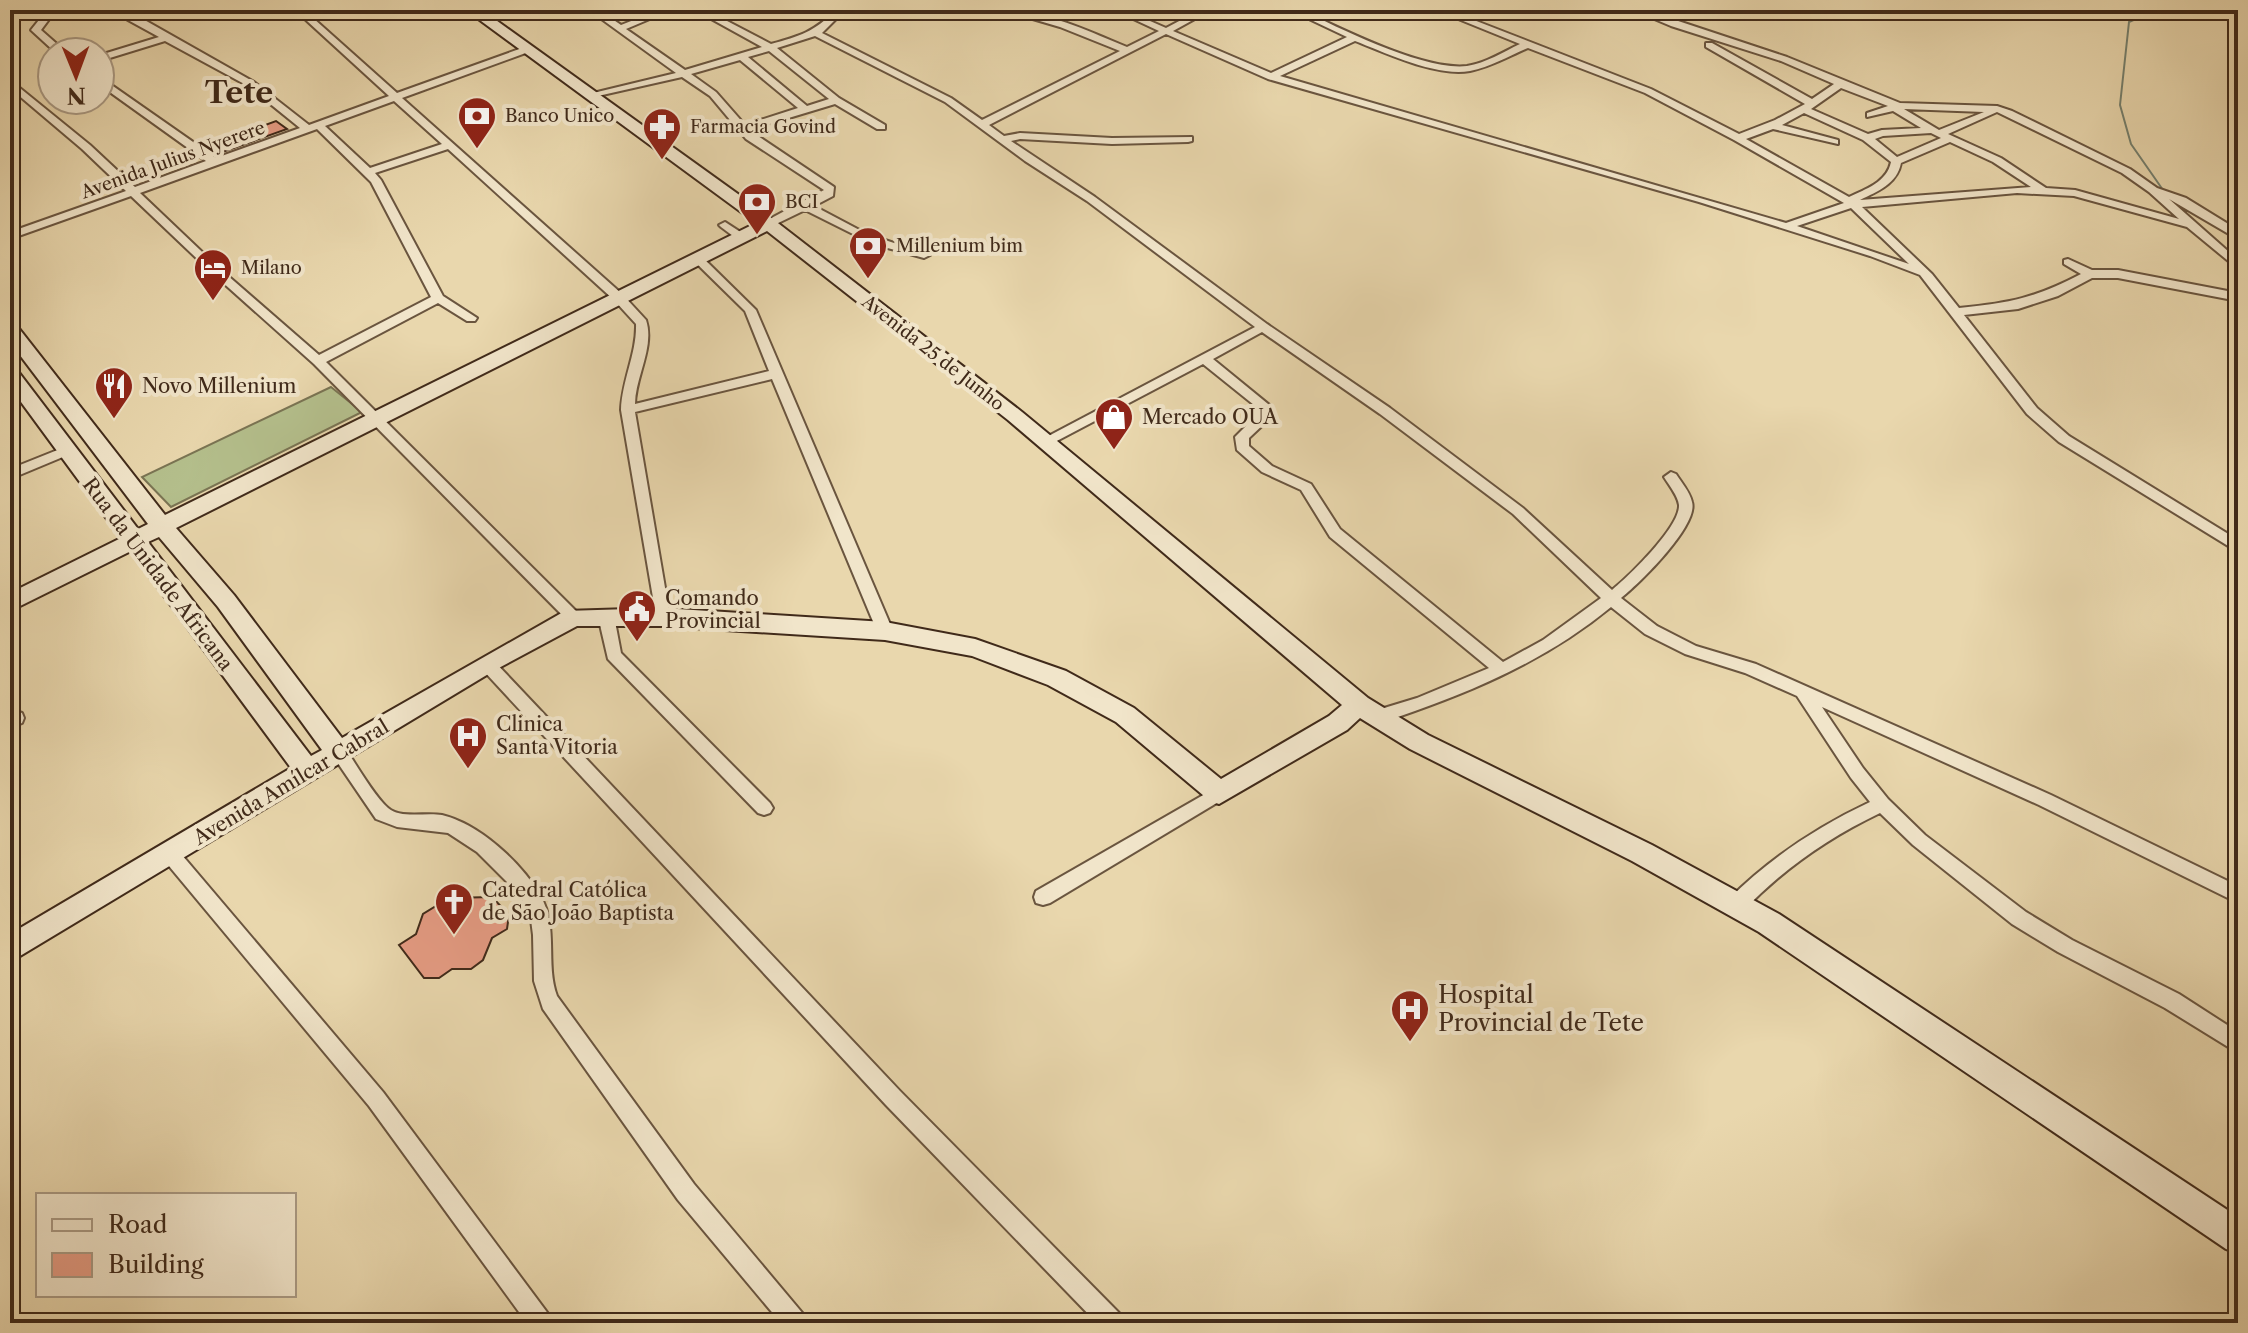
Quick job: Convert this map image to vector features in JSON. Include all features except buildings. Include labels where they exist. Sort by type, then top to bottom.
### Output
[{"type":"street","points":[[43,36],[36,30],[52,10]]},
{"type":"street","points":[[122,10],[131,18],[251,84],[312,126],[368,172],[393,209],[438,298],[471,318]]},
{"type":"street","points":[[131,18],[161,11],[250,13],[268,10]]},
{"type":"street","points":[[299,10],[392,97],[618,297],[642,323],[643,333],[629,378],[628,410],[662,617]]},
{"type":"street","name":"Avenida 25 de Junho","points":[[473,10],[768,224],[1046,441],[1368,711],[1451,759],[1642,853],[1769,923],[2238,1237]]},
{"type":"street","points":[[13,595],[133,541],[697,258],[733,231],[768,224],[829,194],[830,189],[742,129],[720,100],[686,73],[593,10]]},
{"type":"street","points":[[619,29],[667,10]]},
{"type":"street","points":[[699,10],[771,48],[836,100],[881,127]]},
{"type":"street","points":[[592,96],[686,73],[816,33],[841,10]]},
{"type":"street","points":[[1006,10],[1063,25],[1129,51]]},
{"type":"street","points":[[1118,10],[1271,77],[1787,226],[1874,254],[1928,276]]},
{"type":"street","points":[[983,124],[1207,10]]},
{"type":"street","points":[[1294,10],[1355,37],[1450,69],[1471,68],[1526,45]]},
{"type":"street","points":[[1440,10],[1648,91],[1851,203],[1928,276],[2032,411],[2064,439],[2238,547]]},
{"type":"street","points":[[1637,10],[1680,29],[1814,104],[1896,161],[1897,167],[1888,180],[1851,203],[1787,226]]},
{"type":"street","points":[[2232,10],[2225,11],[2238,16]]},
{"type":"street","points":[[1680,29],[1785,59],[1839,85],[1897,107],[1937,132],[1997,160],[2044,190]]},
{"type":"street","points":[[816,33],[895,76],[934,92],[1091,199],[1518,511],[1613,600],[1651,630],[1671,641],[1750,668],[2045,800],[2238,895]]},
{"type":"street","points":[[1271,77],[1355,37]]},
{"type":"street","points":[[116,53],[166,38]]},
{"type":"street","name":"Avenida Julius Nyerere","points":[[10,236],[528,49]]},
{"type":"street","points":[[742,57],[805,109]]},
{"type":"street","points":[[10,83],[86,147],[318,361],[573,617],[662,617],[885,631],[975,648],[1057,678],[1125,715],[1219,793]]},
{"type":"street","points":[[1738,138],[1775,126],[1814,104],[1839,85]]},
{"type":"street","points":[[116,92],[214,162]]},
{"type":"street","points":[[1814,104],[1862,93]]},
{"type":"street","points":[[742,129],[836,100]]},
{"type":"street","points":[[1871,115],[1897,107],[1997,109],[2111,162],[2153,190],[2238,266]]},
{"type":"street","points":[[1867,138],[1882,133],[1937,132],[1997,109]]},
{"type":"street","points":[[1775,126],[1834,142]]},
{"type":"street","points":[[1004,139],[1020,136],[1112,141],[1188,139]]},
{"type":"street","points":[[1896,161],[1951,138]]},
{"type":"street","points":[[368,172],[447,146]]},
{"type":"street","points":[[1851,203],[1990,190],[2044,190],[2075,193],[2189,225]]},
{"type":"street","points":[[2153,190],[2182,200],[2238,235]]},
{"type":"street","points":[[806,206],[861,236],[889,247],[924,255]]},
{"type":"street","points":[[697,258],[750,310],[885,631]]},
{"type":"street","points":[[2068,262],[2090,274]]},
{"type":"street","points":[[1958,312],[2014,306],[2054,293],[2090,274],[2118,274],[2238,297]]},
{"type":"street","points":[[318,361],[438,298]]},
{"type":"street","points":[[1046,441],[1263,327]]},
{"type":"street","name":"Rua da Unidade Africana","points":[[10,330],[162,526],[226,601],[339,753]]},
{"type":"street","points":[[1204,358],[1266,408],[1261,419],[1242,437],[1242,447],[1267,469],[1306,487],[1335,533],[1502,670]]},
{"type":"street","name":"Rua da Unidade Africana","points":[[10,374],[307,771]]},
{"type":"street","points":[[628,410],[775,374]]},
{"type":"street","points":[[10,474],[65,451]]},
{"type":"street","points":[[1043,897],[1338,723],[1368,711],[1409,708],[1502,670],[1561,639],[1613,600],[1684,518],[1686,503],[1671,477]]},
{"type":"street","points":[[606,616],[614,655],[764,808]]},
{"type":"street","name":"Avenida Amílcar Cabral","points":[[10,949],[487,664],[573,617]]},
{"type":"street","points":[[487,664],[893,1098],[1113,1323]]},
{"type":"street","points":[[1803,692],[1844,757],[1882,804],[1919,840],[2019,918],[2065,946],[2172,1001],[2238,1043]]},
{"type":"street","points":[[339,753],[382,814],[392,819],[434,822],[454,828],[503,863],[534,896],[542,921],[544,985],[550,1002],[686,1192],[796,1323]]},
{"type":"street","points":[[1736,905],[1754,885],[1790,856],[1839,824],[1882,804]]},
{"type":"street","points":[[170,854],[376,1099],[541,1323]]},
{"type":"green space","points":[[331,387],[362,412],[171,507],[142,477]]},
{"type":"waterway","points":[[2156,10],[2129,22],[2120,105],[2131,144],[2163,190]]},
{"type":"place","name":"Banco Unico","points":[[477,150]]},
{"type":"place","name":"Farmacia Govind","points":[[662,161]]},
{"type":"place","name":"BCI","points":[[757,236]]},
{"type":"place","name":"Millenium bim","points":[[868,280]]},
{"type":"place","name":"Milano","points":[[213,302]]},
{"type":"place","name":"Novo Millenium","points":[[114,420]]},
{"type":"place","name":"Mercado OUA","points":[[1114,451]]},
{"type":"place","name":"Comando Provincial","points":[[637,643]]},
{"type":"place","name":"Clinica Santa Vitoria","points":[[468,770]]},
{"type":"place","name":"Catedral Católica de São João Baptista","points":[[454,936]]},
{"type":"place","name":"Hospital Provincial de Tete","points":[[1410,1043]]},
{"type":"district","name":"Tete","points":[[239,93]]}]
